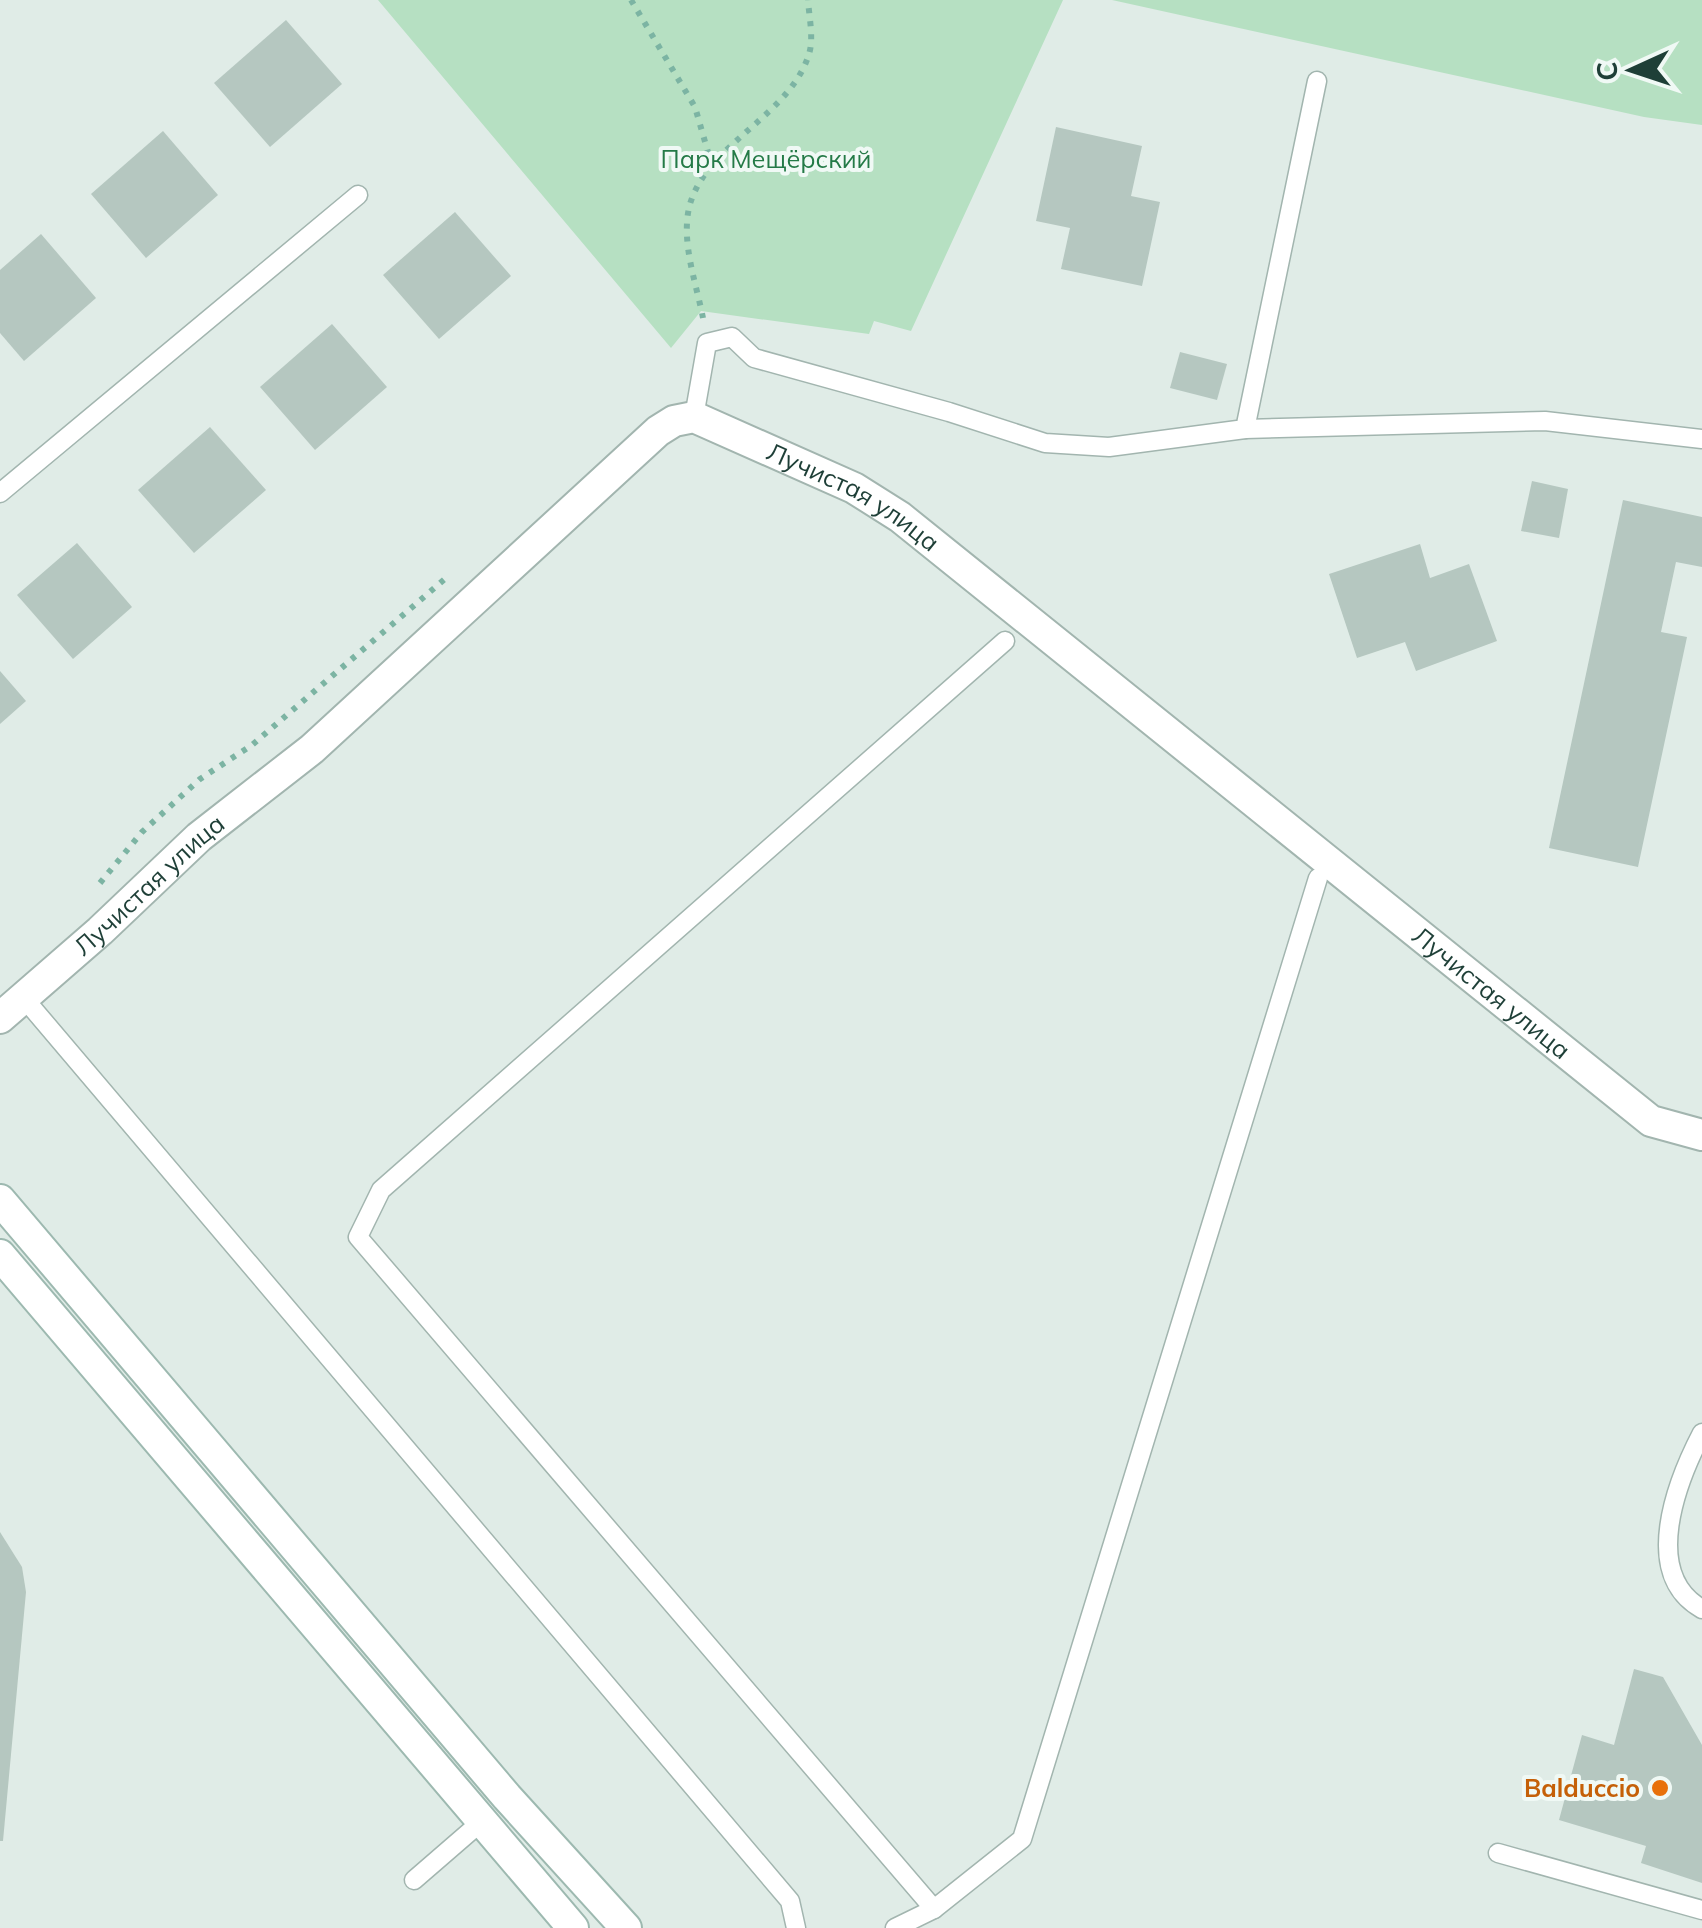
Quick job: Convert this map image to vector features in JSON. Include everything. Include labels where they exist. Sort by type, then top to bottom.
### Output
[{"type":"street","name":"Лучистая улица","points":[[12,1008],[198,837],[312,749],[658,431],[674,421],[694,417],[854,488],[900,517],[1650,1121],[1702,1135]]},
{"type":"street","points":[[0,1200],[507,1797],[626,1928]]},
{"type":"street","points":[[0,1255],[573,1928]]},
{"type":"lane","points":[[1245,429],[1317,81]]},
{"type":"lane","points":[[0,493],[358,195]]},
{"type":"lane","points":[[694,417],[708,343],[732,338],[754,358],[1045,443],[1109,446],[1245,429],[1546,421],[1702,439]]},
{"type":"lane","points":[[934,1909],[358,1237],[381,1190],[1004,640]]},
{"type":"lane","points":[[894,1928],[934,1909],[1022,1839],[1318,878]]},
{"type":"lane","points":[[12,1008],[790,1901],[796,1928]]},
{"type":"lane","points":[[1702,1432],[1675,1496],[1667,1562],[1675,1584],[1702,1608]]},
{"type":"lane","points":[[414,1880],[481,1822]]},
{"type":"lane","points":[[1498,1852],[1702,1910]]},
{"type":"path","points":[[631,0],[694,106],[712,166]]},
{"type":"path","points":[[708,343],[687,241],[690,203],[712,166],[788,93],[810,52],[808,0]]},
{"type":"path","points":[[92,893],[142,832],[200,779],[252,746],[453,571]]},
{"type":"green space","name":"Парк Мещёрский","points":[[378,0],[1063,0],[911,331],[874,321],[869,334],[701,311],[671,348]]},
{"type":"green space","points":[[1112,0],[1702,0],[1702,125],[1644,117]]},
{"type":"building","points":[[286,20],[342,84],[270,147],[214,83]]},
{"type":"building","points":[[1056,127],[1142,146],[1131,196],[1160,202],[1142,286],[1061,269],[1070,228],[1036,221]]},
{"type":"building","points":[[163,131],[218,195],[146,258],[91,194]]},
{"type":"building","points":[[455,212],[511,276],[439,339],[383,275]]},
{"type":"building","points":[[41,234],[96,298],[24,361],[0,333],[0,270]]},
{"type":"building","points":[[332,324],[387,387],[315,450],[260,387]]},
{"type":"building","points":[[1180,352],[1227,364],[1217,400],[1170,388]]},
{"type":"building","points":[[210,427],[266,490],[194,553],[138,490]]},
{"type":"building","points":[[1532,481],[1568,489],[1559,538],[1521,531]]},
{"type":"building","points":[[1623,500],[1702,517],[1702,567],[1676,562],[1661,632],[1687,637],[1638,867],[1549,848]]},
{"type":"building","points":[[77,543],[132,607],[73,659],[17,595]]},
{"type":"building","points":[[1420,544],[1430,578],[1469,564],[1497,641],[1416,671],[1405,642],[1357,658],[1329,574]]},
{"type":"building","points":[[0,671],[26,701],[0,724]]},
{"type":"building","points":[[0,1532],[22,1567],[26,1592],[3,1841],[0,1841]]},
{"type":"building","points":[[1634,1669],[1663,1677],[1702,1745],[1702,1883],[1641,1863],[1646,1846],[1559,1820],[1582,1735],[1614,1745]]},
{"type":"place","name":"Balduccio","points":[[1660,1788]]}]
